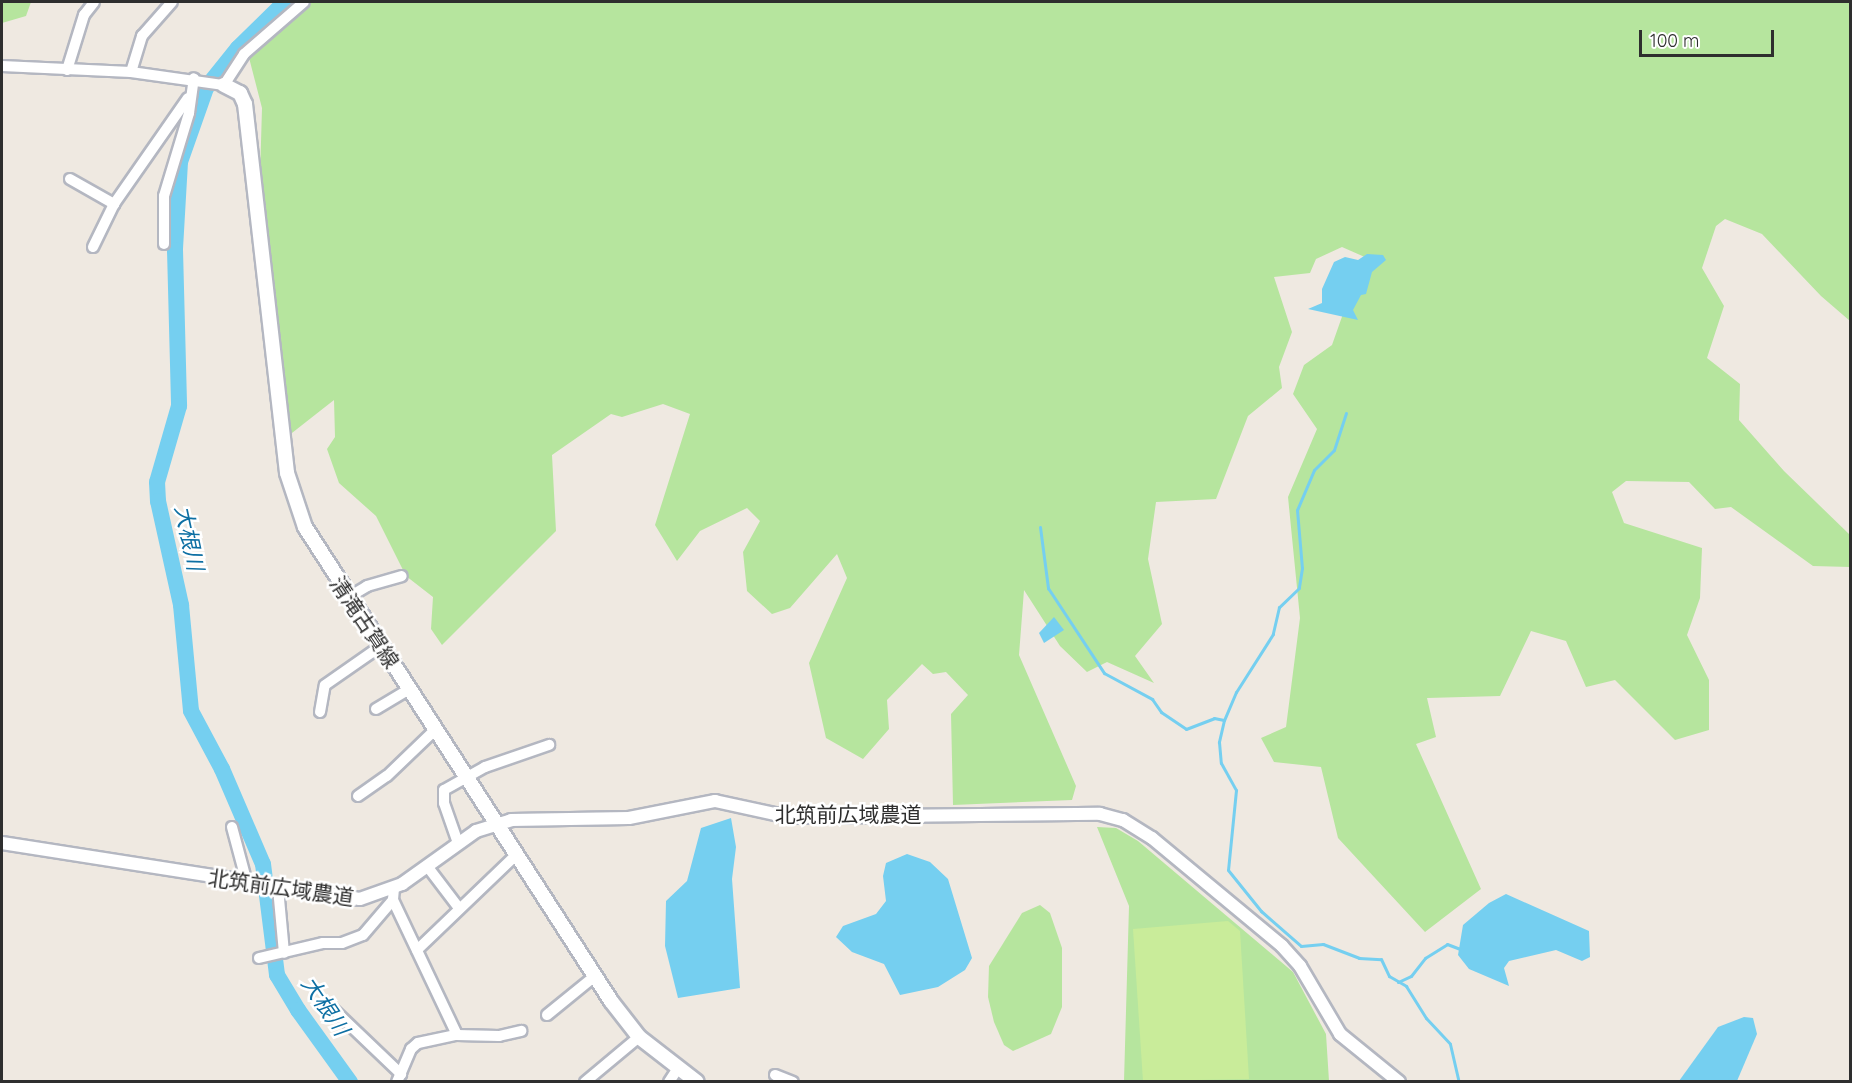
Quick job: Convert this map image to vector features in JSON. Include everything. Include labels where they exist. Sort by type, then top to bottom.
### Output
[{"type":"main road","name":"清滝古賀線","points":[[224,85],[240,93],[245,104],[291,490],[316,549],[436,729],[595,976],[639,1037],[697,1082]]},
{"type":"street","points":[[67,70],[84,15],[94,2]]},
{"type":"street","points":[[130,72],[142,36],[172,2]]},
{"type":"street","points":[[2,66],[130,72],[194,78],[224,85],[244,54],[304,2]]},
{"type":"street","points":[[93,247],[114,204],[188,98],[194,78]]},
{"type":"street","points":[[164,244],[164,196],[189,113],[188,98]]},
{"type":"street","points":[[70,179],[114,204]]},
{"type":"street","points":[[349,597],[367,586],[402,576]]},
{"type":"street","points":[[320,712],[326,685],[381,646]]},
{"type":"street","points":[[376,709],[409,689]]},
{"type":"street","points":[[358,795],[387,776],[436,729]]},
{"type":"street","points":[[458,843],[444,803],[444,790],[466,777],[549,745]]},
{"type":"street","name":"北筑前広域農道","points":[[2,843],[360,899],[394,894],[458,843],[495,823],[629,818],[715,801],[789,817],[1078,812],[1110,816],[1152,838],[1286,950],[1300,966],[1340,1034],[1399,1082]]},
{"type":"street","points":[[232,827],[247,883]]},
{"type":"street","points":[[417,950],[516,855]]},
{"type":"street","points":[[427,866],[459,908]]},
{"type":"street","points":[[275,887],[284,953]]},
{"type":"street","points":[[394,894],[417,950],[457,1035]]},
{"type":"street","points":[[259,958],[323,943],[342,943],[363,935],[394,894]]},
{"type":"street","points":[[547,1015],[595,976]]},
{"type":"street","points":[[334,1010],[399,1078],[418,1043],[457,1035],[499,1036],[521,1031]]},
{"type":"street","points":[[585,1082],[639,1037]]},
{"type":"street","points":[[669,1082],[678,1068]]},
{"type":"street","points":[[775,1074],[792,1082]]},
{"type":"green space","points":[[2,2],[31,2],[26,16],[2,23]]},
{"type":"green space","points":[[290,2],[1850,2],[1850,321],[1821,296],[1762,234],[1725,219],[1716,226],[1702,268],[1724,306],[1707,358],[1740,384],[1739,420],[1784,471],[1850,535],[1850,567],[1813,566],[1731,507],[1715,509],[1689,482],[1626,481],[1612,492],[1624,523],[1702,548],[1700,598],[1687,635],[1709,680],[1709,730],[1675,740],[1615,680],[1586,687],[1566,641],[1531,631],[1500,696],[1427,698],[1436,737],[1416,744],[1481,889],[1425,932],[1338,838],[1321,767],[1274,762],[1261,738],[1286,727],[1300,618],[1288,497],[1317,429],[1293,394],[1304,365],[1332,345],[1356,277],[1367,258],[1342,247],[1316,259],[1310,273],[1274,277],[1292,332],[1279,367],[1282,388],[1248,416],[1216,499],[1156,502],[1148,559],[1162,624],[1135,656],[1154,683],[1107,662],[1087,672],[1060,646],[1024,590],[1019,655],[1076,786],[1072,800],[953,805],[951,714],[968,695],[946,672],[933,674],[922,664],[887,700],[889,729],[863,759],[826,738],[809,663],[847,578],[837,554],[790,608],[772,614],[747,591],[743,552],[760,521],[747,508],[700,531],[677,561],[655,525],[690,414],[663,404],[622,417],[611,414],[552,455],[556,531],[442,645],[431,629],[433,597],[406,576],[376,516],[339,483],[327,449],[335,437],[334,400],[283,440],[260,176],[262,108],[246,46]]},
{"type":"green space","points":[[1097,827],[1116,828],[1138,841],[1293,972],[1326,1034],[1329,1081],[1124,1081],[1129,906]]},
{"type":"green space","points":[[1040,905],[1050,913],[1062,948],[1062,1007],[1051,1034],[1013,1051],[1004,1045],[994,1022],[988,997],[989,966],[1022,913]]},
{"type":"green space","points":[[1228,921],[1240,931],[1249,1079],[1143,1081],[1133,929]]},
{"type":"water","points":[[1367,254],[1383,255],[1386,260],[1372,272],[1366,294],[1361,295],[1353,310],[1358,320],[1308,309],[1322,303],[1322,289],[1334,262],[1345,257],[1358,260]]},
{"type":"water","points":[[1054,617],[1064,630],[1044,643],[1039,633]]},
{"type":"water","points":[[731,818],[736,847],[732,879],[740,988],[678,998],[665,946],[666,901],[687,881],[701,828]]},
{"type":"water","points":[[907,854],[930,862],[948,879],[972,958],[965,970],[938,987],[900,995],[884,964],[852,952],[836,937],[843,926],[876,914],[886,901],[883,876],[886,863]]},
{"type":"water","points":[[1506,894],[1589,931],[1590,957],[1582,961],[1556,950],[1509,961],[1504,968],[1509,986],[1469,969],[1458,955],[1463,925],[1489,903]]},
{"type":"water","points":[[1744,1017],[1753,1018],[1757,1034],[1737,1081],[1679,1081],[1718,1027]]},
{"type":"waterway","name":"大根川","points":[[285,2],[238,48],[206,88],[180,162],[175,250],[179,406],[157,482],[158,501],[181,605],[191,711],[222,769],[263,864],[277,975],[298,1010],[350,1082]]},
{"type":"waterway","points":[[1346,413],[1334,450],[1314,470],[1297,510],[1302,568],[1299,588],[1279,607],[1273,634],[1236,692],[1224,720],[1219,742],[1221,763],[1236,790],[1228,870],[1261,911],[1301,946],[1323,944],[1359,958],[1381,959],[1389,976],[1406,986],[1426,1018],[1450,1044],[1459,1082]]},
{"type":"waterway","points":[[1040,527],[1048,588],[1104,673],[1152,699],[1161,712],[1186,729],[1214,718],[1224,720]]},
{"type":"waterway","points":[[1398,982],[1411,976],[1425,958],[1447,944],[1460,949]]}]
